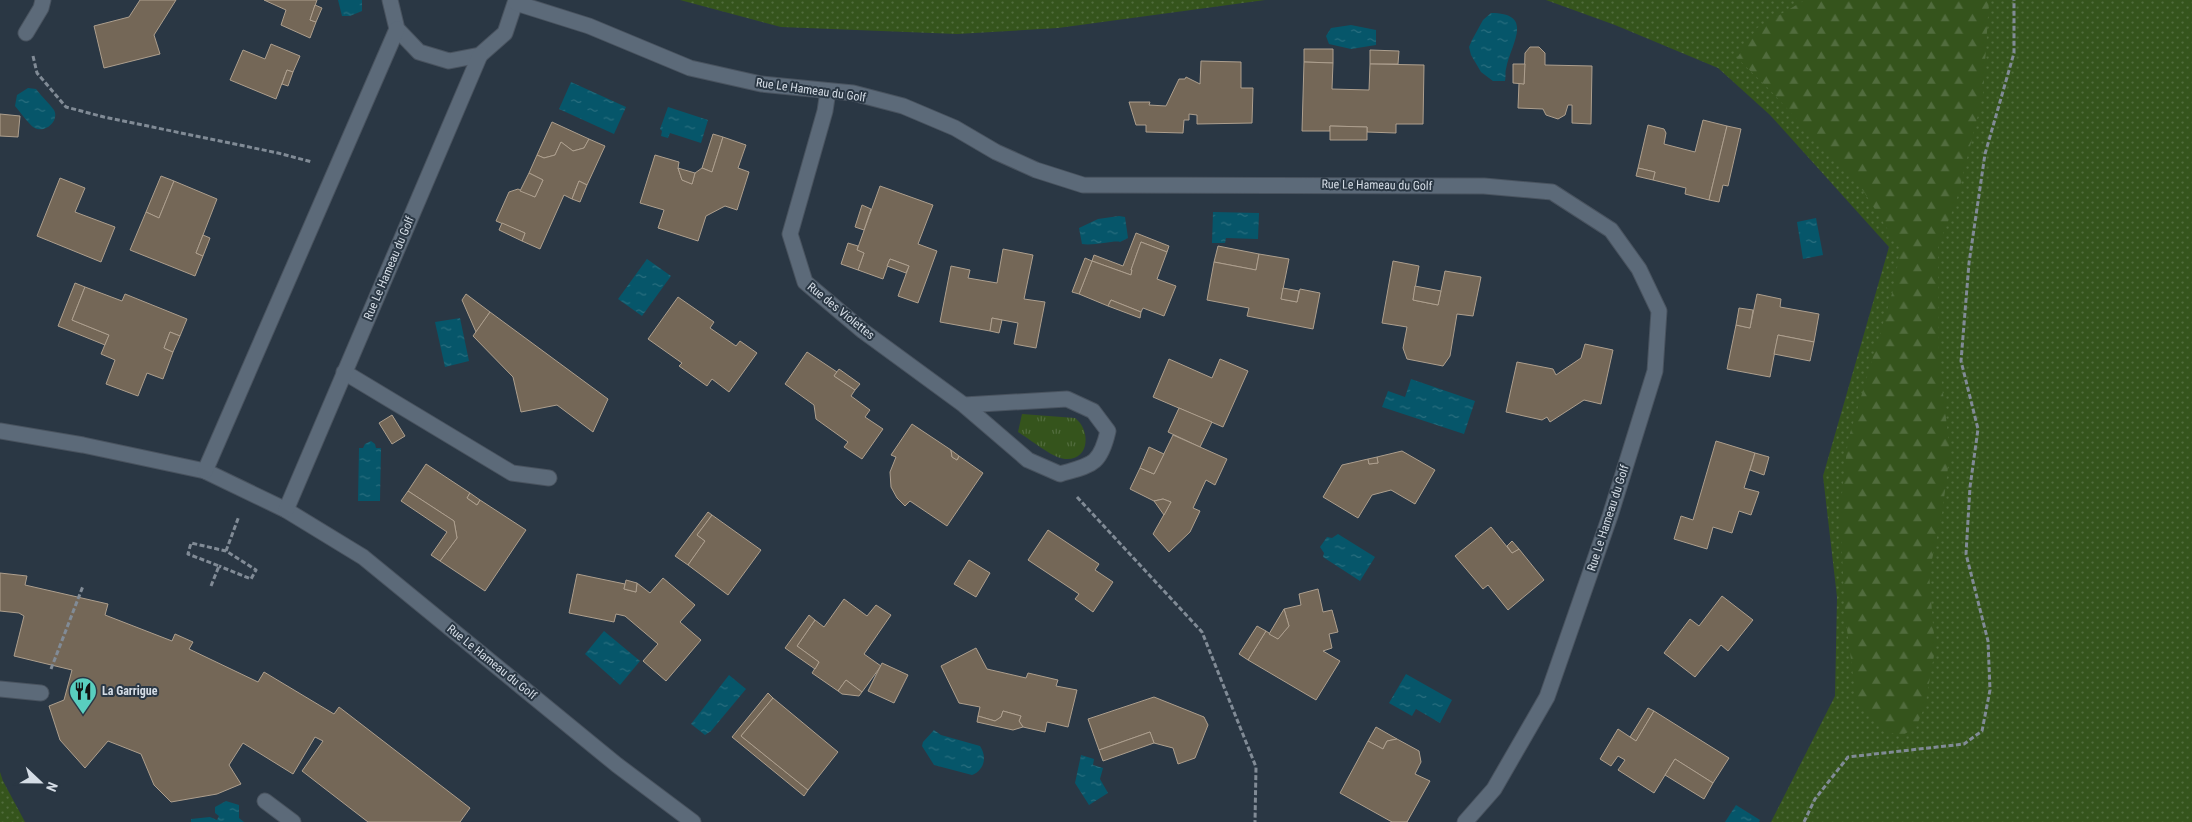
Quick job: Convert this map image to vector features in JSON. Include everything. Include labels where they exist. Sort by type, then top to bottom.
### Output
[{"type":"street","points":[[26,33],[41,8],[43,0]]},
{"type":"street","points":[[390,0],[398,29],[419,52],[449,61],[480,55],[505,34],[516,1]]},
{"type":"street","name":"Rue Le Hameau du Golf","points":[[516,1],[590,26],[690,68],[761,84],[853,93],[903,106],[955,128],[996,152],[1036,170],[1083,185],[1484,186],[1552,192],[1611,230],[1639,269],[1658,311],[1655,370],[1610,516],[1547,697],[1494,789],[1465,822]]},
{"type":"street","points":[[205,471],[398,29]]},
{"type":"street","name":"Rue Le Hameau du Golf","points":[[286,510],[480,55]]},
{"type":"street","name":"Rue des Violettes","points":[[828,91],[825,111],[790,234],[804,282],[863,331],[964,405],[1028,460],[1060,474]]},
{"type":"street","points":[[344,372],[512,473],[549,478]]},
{"type":"street","points":[[964,405],[1068,399],[1093,411],[1108,431],[1103,450],[1092,464],[1060,474]]},
{"type":"street","name":"Rue Le Hameau du Golf","points":[[0,430],[83,445],[205,471],[286,510],[363,557],[616,765],[693,822]]},
{"type":"street","points":[[0,689],[41,693]]},
{"type":"street","points":[[265,801],[293,822]]},
{"type":"path","points":[[1804,822],[1815,799],[1848,757],[1964,744],[1982,731],[1990,690],[1988,641],[1966,554],[1970,487],[1978,428],[1960,361],[1969,263],[1985,154],[2014,52],[2014,0]]},
{"type":"path","points":[[26,33],[37,73],[66,106],[104,117],[278,153],[337,169]]},
{"type":"path","points":[[1060,474],[1082,502],[1202,632],[1256,767],[1255,822]]},
{"type":"path","points":[[226,551],[247,492]]},
{"type":"path","points":[[191,543],[226,551],[256,570],[251,579],[219,566],[188,554],[191,543]]},
{"type":"path","points":[[211,586],[219,566]]},
{"type":"path","points":[[41,693],[83,586]]},
{"type":"green space","points":[[680,0],[1265,0],[1058,28],[957,34],[781,27]]},
{"type":"green space","points":[[1546,0],[2192,0],[2192,822],[1771,822],[1835,696],[1837,597],[1823,476],[1889,247],[1770,115],[1718,68],[1615,25]]},
{"type":"green space","points":[[1805,0],[1989,0],[1983,95],[1956,202],[1938,246],[1939,360],[1950,452],[1942,514],[1929,573],[1935,650],[1925,706],[1916,727],[1903,735],[1884,732],[1856,698],[1845,614],[1840,511],[1848,440],[1894,287],[1900,249],[1864,192],[1768,88],[1737,58],[1757,28]]},
{"type":"green space","points":[[1022,414],[1075,418],[1084,430],[1085,444],[1083,450],[1073,458],[1065,459],[1048,452],[1018,432]]},
{"type":"green space","points":[[0,772],[3,781],[25,822],[0,822]]},
{"type":"water","points":[[338,0],[362,0],[362,11],[350,16],[342,16]]},
{"type":"water","points":[[1491,13],[1505,14],[1513,18],[1517,24],[1517,32],[1508,60],[1505,81],[1493,81],[1481,72],[1471,55],[1469,47],[1483,20]]},
{"type":"water","points":[[1351,25],[1376,30],[1376,45],[1351,49],[1329,44],[1326,36],[1331,28]]},
{"type":"water","points":[[571,82],[626,107],[614,134],[559,109]]},
{"type":"water","points":[[28,88],[36,89],[54,110],[55,118],[50,126],[42,129],[33,127],[15,106],[17,95]]},
{"type":"water","points":[[668,107],[708,120],[701,143],[670,133],[668,138],[661,136],[662,131],[660,129]]},
{"type":"water","points":[[1213,212],[1259,213],[1258,239],[1226,238],[1225,243],[1212,243]]},
{"type":"water","points":[[1125,217],[1128,238],[1120,242],[1082,244],[1079,228],[1098,219]]},
{"type":"water","points":[[1816,218],[1823,255],[1803,259],[1797,222]]},
{"type":"water","points":[[647,259],[671,276],[642,316],[618,299]]},
{"type":"water","points":[[460,318],[469,361],[445,367],[435,322]]},
{"type":"water","points":[[1411,379],[1475,401],[1464,434],[1382,407],[1388,391],[1405,397]]},
{"type":"water","points":[[371,441],[375,444],[376,448],[381,448],[380,501],[358,501],[359,448],[363,448],[365,444]]},
{"type":"water","points":[[1338,534],[1375,557],[1360,581],[1323,557],[1324,553],[1320,547],[1327,537],[1332,538]]},
{"type":"water","points":[[604,631],[640,661],[620,685],[585,654]]},
{"type":"water","points":[[1406,674],[1452,700],[1440,723],[1416,709],[1412,716],[1389,703]]},
{"type":"water","points":[[729,675],[746,689],[711,731],[705,735],[691,724]]},
{"type":"water","points":[[934,730],[941,735],[980,746],[984,754],[984,762],[980,770],[972,775],[934,765],[922,746],[923,742]]},
{"type":"water","points":[[1081,755],[1094,759],[1093,765],[1103,768],[1100,779],[1108,793],[1089,805],[1075,783]]},
{"type":"water","points":[[226,801],[239,805],[239,818],[244,822],[191,822],[191,819],[210,817],[217,820],[219,816],[215,813],[215,807]]},
{"type":"water","points":[[1736,805],[1760,820],[1759,822],[1725,822]]},
{"type":"building","points":[[140,0],[176,0],[154,35],[160,54],[104,68],[94,26],[129,17]]},
{"type":"building","points":[[264,0],[317,0],[310,20],[316,22],[310,38],[281,25],[286,10]]},
{"type":"building","points":[[315,5],[322,8],[316,22],[310,20]]},
{"type":"building","points":[[271,44],[300,56],[293,72],[287,70],[276,99],[230,80],[243,50],[265,59]]},
{"type":"building","points":[[1530,47],[1539,47],[1545,53],[1545,65],[1592,66],[1591,124],[1572,123],[1572,105],[1568,105],[1565,115],[1558,119],[1546,115],[1543,109],[1518,108],[1519,83],[1524,84],[1525,53]]},
{"type":"building","points":[[1304,49],[1333,49],[1333,63],[1304,62]]},
{"type":"building","points":[[1370,50],[1399,51],[1398,64],[1370,64]]},
{"type":"building","points":[[1201,61],[1241,62],[1241,88],[1253,88],[1252,123],[1197,124],[1197,115],[1189,114],[1189,120],[1184,120],[1183,133],[1146,132],[1146,125],[1136,125],[1129,102],[1150,102],[1149,105],[1166,106],[1179,79],[1185,79],[1186,77],[1200,84]]},
{"type":"building","points":[[1304,62],[1333,63],[1332,89],[1369,90],[1370,64],[1424,65],[1423,124],[1396,124],[1396,133],[1367,132],[1367,127],[1330,126],[1330,131],[1302,131]]},
{"type":"building","points":[[1513,64],[1525,64],[1524,84],[1513,83]]},
{"type":"building","points":[[287,70],[293,72],[288,86],[282,84]]},
{"type":"building","points":[[0,114],[20,116],[18,137],[0,136]]},
{"type":"building","points":[[1703,120],[1727,126],[1709,200],[1685,194],[1686,188],[1653,180],[1655,172],[1638,168],[1648,125],[1664,129],[1666,133],[1664,144],[1695,152]]},
{"type":"building","points":[[552,122],[589,139],[584,148],[573,151],[561,142],[555,155],[544,158],[537,155]]},
{"type":"building","points":[[1330,126],[1367,127],[1367,140],[1330,140]]},
{"type":"building","points":[[1727,126],[1741,129],[1728,186],[1723,185],[1719,202],[1709,200]]},
{"type":"building","points":[[713,134],[723,137],[712,172],[702,168]]},
{"type":"building","points":[[723,137],[746,145],[738,168],[749,172],[737,210],[725,206],[706,216],[698,241],[658,228],[664,210],[640,203],[655,155],[679,162],[678,168],[682,180],[692,184],[695,173],[702,168],[712,172]]},
{"type":"building","points":[[589,139],[605,146],[587,185],[579,181],[572,199],[564,195],[540,249],[522,241],[525,233],[496,221],[509,192],[518,189],[535,197],[543,180],[529,173],[537,155],[544,158],[555,155],[561,142],[573,151],[584,148]]},
{"type":"building","points":[[678,168],[695,173],[692,184],[682,180]]},
{"type":"building","points":[[1638,168],[1655,172],[1653,180],[1636,176]]},
{"type":"building","points":[[529,173],[543,180],[535,197],[520,191]]},
{"type":"building","points":[[161,176],[174,181],[159,218],[146,212]]},
{"type":"building","points":[[60,178],[85,188],[75,212],[115,227],[101,262],[37,236]]},
{"type":"building","points":[[174,181],[217,199],[196,253],[203,256],[195,276],[130,250],[146,212],[159,218]]},
{"type":"building","points":[[579,181],[587,185],[580,202],[572,199]]},
{"type":"building","points":[[880,186],[933,205],[918,244],[937,251],[918,303],[898,296],[909,266],[890,259],[883,279],[858,270],[864,253],[857,250]]},
{"type":"building","points":[[862,205],[871,209],[864,230],[855,227]]},
{"type":"building","points":[[502,223],[525,233],[522,241],[499,230]]},
{"type":"building","points":[[1136,233],[1169,246],[1167,252],[1141,242],[1131,275],[1092,261],[1094,255],[1123,266]]},
{"type":"building","points":[[203,235],[210,238],[203,256],[196,253]]},
{"type":"building","points":[[1141,242],[1167,252],[1157,279],[1176,286],[1164,316],[1143,308],[1141,312],[1111,300],[1108,306],[1079,294],[1092,261],[1131,275]]},
{"type":"building","points":[[848,243],[858,246],[857,250],[864,253],[858,270],[841,264]]},
{"type":"building","points":[[1218,246],[1259,254],[1256,270],[1214,262]]},
{"type":"building","points":[[1003,249],[1033,255],[1024,299],[1045,302],[1036,348],[1014,344],[1018,323],[992,318],[990,331],[940,322],[951,266],[970,270],[968,278],[997,283]]},
{"type":"building","points":[[1259,254],[1289,259],[1281,299],[1297,302],[1300,289],[1320,293],[1313,329],[1247,316],[1249,308],[1207,300],[1214,262],[1256,270]]},
{"type":"building","points":[[1085,258],[1092,261],[1079,294],[1072,292]]},
{"type":"building","points":[[890,259],[909,266],[906,273],[887,266]]},
{"type":"building","points":[[1393,261],[1419,266],[1413,300],[1438,305],[1445,271],[1481,277],[1473,316],[1457,314],[1450,356],[1443,366],[1407,359],[1403,348],[1407,327],[1382,323]]},
{"type":"building","points":[[75,283],[85,287],[72,320],[109,335],[105,345],[58,326]]},
{"type":"building","points":[[1415,286],[1441,291],[1438,305],[1413,300]]},
{"type":"building","points":[[85,287],[122,301],[125,294],[187,319],[180,336],[170,332],[164,348],[173,352],[163,379],[147,373],[138,396],[106,384],[115,360],[101,354],[109,335],[72,320]]},
{"type":"building","points":[[1283,288],[1299,291],[1297,302],[1281,299]]},
{"type":"building","points":[[466,294],[490,312],[476,332],[462,300]]},
{"type":"building","points":[[1757,294],[1781,299],[1780,307],[1819,314],[1814,342],[1778,335],[1770,377],[1727,369],[1736,325],[1750,328]]},
{"type":"building","points":[[678,297],[714,322],[710,328],[736,346],[740,341],[757,353],[729,392],[712,379],[707,386],[679,366],[682,363],[648,339]]},
{"type":"building","points":[[1111,300],[1141,312],[1140,318],[1108,306]]},
{"type":"building","points":[[1739,308],[1753,310],[1750,328],[1736,325]]},
{"type":"building","points":[[490,312],[608,399],[593,432],[557,405],[521,412],[513,377],[473,336]]},
{"type":"building","points":[[992,318],[1002,320],[999,333],[990,331]]},
{"type":"building","points":[[170,332],[180,336],[173,352],[164,348]]},
{"type":"building","points":[[1778,335],[1814,342],[1810,361],[1774,354]]},
{"type":"building","points":[[1585,344],[1613,350],[1601,404],[1584,400],[1550,422],[1547,417],[1542,420],[1506,412],[1517,362],[1553,369],[1556,375],[1581,358]]},
{"type":"building","points":[[807,352],[837,372],[834,376],[855,390],[851,396],[870,410],[865,417],[883,429],[862,459],[844,447],[848,442],[816,419],[814,405],[785,384]]},
{"type":"building","points":[[1169,359],[1212,378],[1220,359],[1248,371],[1223,427],[1153,397]]},
{"type":"building","points":[[839,369],[860,384],[855,390],[834,376]]},
{"type":"building","points":[[1179,408],[1212,422],[1200,447],[1168,432]]},
{"type":"building","points":[[392,415],[405,436],[392,444],[379,423]]},
{"type":"building","points":[[912,424],[951,450],[952,457],[957,460],[959,456],[983,473],[947,526],[910,501],[905,506],[897,498],[891,487],[890,472],[896,457],[891,455]]},
{"type":"building","points":[[1173,435],[1227,459],[1215,485],[1206,480],[1193,508],[1200,511],[1190,532],[1169,552],[1153,534],[1171,502],[1163,499],[1154,501],[1130,489],[1140,468],[1154,474]]},
{"type":"building","points":[[1716,441],[1755,453],[1744,488],[1759,492],[1751,515],[1739,511],[1732,533],[1713,527],[1707,549],[1674,539],[1681,516],[1693,520]]},
{"type":"building","points":[[1149,447],[1164,454],[1154,474],[1140,468]]},
{"type":"building","points":[[951,450],[959,456],[957,460],[952,457]]},
{"type":"building","points":[[1402,451],[1435,470],[1415,504],[1391,490],[1372,495],[1358,518],[1323,497],[1342,465],[1368,459],[1369,464],[1378,463],[1377,457]]},
{"type":"building","points":[[1755,453],[1769,457],[1764,475],[1750,470]]},
{"type":"building","points":[[1377,457],[1378,463],[1369,464],[1368,459]]},
{"type":"building","points":[[426,464],[470,493],[467,498],[477,505],[480,500],[526,530],[485,591],[440,561],[457,538],[454,521],[408,491]]},
{"type":"building","points":[[408,491],[454,521],[457,538],[440,561],[431,555],[447,532],[401,501]]},
{"type":"building","points":[[470,493],[480,500],[477,505],[467,498]]},
{"type":"building","points":[[1163,499],[1171,502],[1164,515],[1154,501]]},
{"type":"building","points":[[708,512],[712,515],[697,535],[705,541],[688,565],[675,556]]},
{"type":"building","points":[[712,515],[761,550],[728,595],[688,565],[705,541],[697,535]]},
{"type":"building","points":[[1491,527],[1512,553],[1519,549],[1544,580],[1508,610],[1488,585],[1483,589],[1455,556]]},
{"type":"building","points":[[1048,530],[1099,564],[1095,570],[1113,582],[1093,612],[1075,599],[1079,594],[1028,560]]},
{"type":"building","points":[[1512,541],[1519,549],[1512,553],[1507,546]]},
{"type":"building","points":[[969,560],[990,573],[976,597],[954,584]]},
{"type":"building","points":[[0,573],[27,576],[25,585],[108,604],[105,615],[172,641],[175,634],[193,642],[189,649],[258,682],[264,672],[334,714],[339,707],[470,808],[460,822],[368,822],[302,771],[323,741],[315,737],[293,774],[243,743],[229,765],[241,784],[217,794],[171,802],[154,785],[141,754],[108,741],[85,768],[60,740],[49,706],[64,700],[72,670],[14,656],[24,616],[19,613],[0,611]]},
{"type":"building","points":[[577,574],[625,584],[624,589],[636,592],[637,583],[650,593],[663,578],[695,605],[680,622],[701,640],[666,681],[643,661],[658,644],[625,616],[616,614],[614,622],[569,613]]},
{"type":"building","points":[[626,580],[637,583],[636,592],[624,589]]},
{"type":"building","points":[[1318,589],[1323,612],[1332,610],[1338,632],[1329,634],[1332,648],[1323,651],[1340,661],[1316,700],[1248,660],[1266,631],[1278,639],[1289,626],[1284,609],[1301,605],[1299,594]]},
{"type":"building","points":[[1722,596],[1753,620],[1728,651],[1721,645],[1695,677],[1664,653],[1690,619],[1699,626]]},
{"type":"building","points":[[844,599],[867,616],[876,605],[891,615],[864,654],[881,666],[862,692],[846,680],[838,691],[812,673],[819,662],[797,646],[815,620],[824,627]]},
{"type":"building","points":[[1284,609],[1289,626],[1278,639],[1269,634]]},
{"type":"building","points":[[809,615],[815,620],[797,646],[819,662],[815,669],[785,648]]},
{"type":"building","points":[[1257,626],[1266,631],[1248,660],[1239,654]]},
{"type":"building","points":[[976,648],[987,669],[1026,678],[1028,673],[1058,680],[1056,686],[1077,690],[1068,727],[1047,722],[1045,732],[1023,727],[1019,721],[1021,716],[1003,711],[1001,717],[995,721],[978,716],[980,707],[959,703],[941,666]]},
{"type":"building","points":[[882,663],[908,675],[894,703],[868,691]]},
{"type":"building","points":[[846,680],[862,692],[859,696],[842,694],[838,691]]},
{"type":"building","points":[[768,693],[773,698],[741,736],[808,790],[804,796],[732,737]]},
{"type":"building","points":[[1154,697],[1204,717],[1208,725],[1195,758],[1178,764],[1173,748],[1154,743],[1150,732],[1099,750],[1088,719]]},
{"type":"building","points":[[773,698],[838,752],[808,790],[741,736]]},
{"type":"building","points":[[1648,708],[1654,711],[1636,741],[1630,737]]},
{"type":"building","points":[[1003,711],[1021,716],[1019,721],[1023,727],[1013,730],[977,722],[978,716],[995,721],[1001,717]]},
{"type":"building","points":[[1654,711],[1729,758],[1713,783],[1675,759],[1654,793],[1618,770],[1625,760],[1618,756],[1611,766],[1600,759],[1618,729],[1636,741]]},
{"type":"building","points":[[1376,727],[1397,739],[1387,741],[1383,749],[1368,741]]},
{"type":"building","points":[[1150,732],[1154,743],[1103,761],[1099,750]]},
{"type":"building","points":[[1397,739],[1419,751],[1421,762],[1415,774],[1430,781],[1407,822],[1392,822],[1340,793],[1368,741],[1383,749],[1387,741]]},
{"type":"building","points":[[1675,759],[1713,783],[1704,799],[1665,775]]},
{"type":"place","name":"La Garrigue","points":[[83,715]]}]
